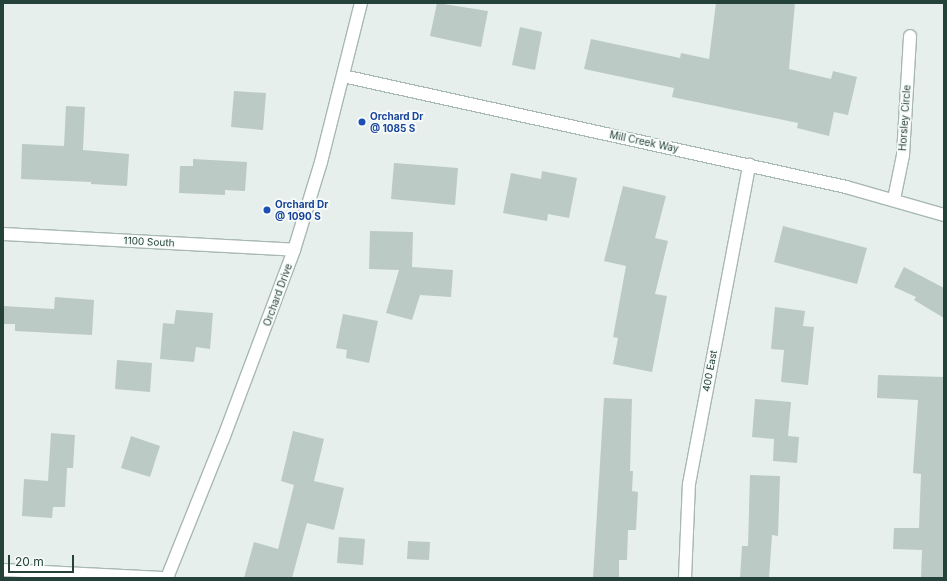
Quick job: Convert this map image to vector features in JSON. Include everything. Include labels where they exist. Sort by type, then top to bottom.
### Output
[{"type":"street","name":"Orchard Drive","points":[[167,578],[223,439],[294,250],[321,162],[361,3]]},
{"type":"street","name":"Horsley Circle","points":[[894,199],[903,155],[910,36]]},
{"type":"street","name":"Mill Creek Way","points":[[342,76],[749,165],[894,199],[944,215]]},
{"type":"street","name":"400 East","points":[[685,578],[689,484],[749,165]]},
{"type":"street","name":"1100 South","points":[[3,234],[294,250]]},
{"type":"street","points":[[3,570],[162,578]]},
{"type":"building","points":[[437,3],[488,11],[481,47],[430,36]]},
{"type":"building","points":[[716,3],[795,3],[789,69],[831,79],[833,71],[857,77],[848,115],[834,112],[829,136],[797,128],[798,123],[672,97],[674,88],[584,69],[591,39],[680,58],[681,53],[709,59]]},
{"type":"building","points":[[520,27],[542,32],[535,70],[512,65]]},
{"type":"building","points":[[234,91],[266,93],[263,130],[231,127]]},
{"type":"building","points":[[66,106],[85,107],[83,150],[129,154],[127,186],[91,184],[91,182],[21,179],[22,144],[64,146]]},
{"type":"building","points":[[193,159],[247,162],[245,191],[225,190],[225,195],[179,193],[180,166],[193,166]]},
{"type":"building","points":[[394,163],[458,168],[455,205],[391,199]]},
{"type":"building","points":[[542,171],[577,178],[569,218],[548,214],[547,221],[503,213],[511,173],[541,179]]},
{"type":"building","points":[[623,186],[666,196],[655,238],[668,241],[655,294],[667,296],[652,372],[613,364],[618,338],[613,337],[626,266],[604,261]]},
{"type":"building","points":[[783,226],[867,248],[857,284],[774,262]]},
{"type":"building","points":[[370,231],[413,232],[412,267],[453,270],[451,297],[420,295],[412,320],[386,313],[399,270],[369,269]]},
{"type":"building","points":[[904,267],[944,288],[944,318],[914,300],[916,297],[894,287]]},
{"type":"building","points":[[55,297],[94,300],[92,335],[15,331],[15,324],[3,324],[3,306],[54,309]]},
{"type":"building","points":[[775,307],[805,311],[803,326],[814,327],[808,385],[781,382],[784,350],[771,349]]},
{"type":"building","points":[[176,310],[213,313],[210,349],[196,347],[194,362],[160,359],[163,323],[174,324]]},
{"type":"building","points":[[343,314],[378,321],[369,363],[346,358],[347,350],[336,348]]},
{"type":"building","points":[[117,360],[152,363],[150,392],[115,389]]},
{"type":"building","points":[[878,375],[944,377],[944,578],[921,578],[922,550],[893,549],[894,528],[919,528],[921,474],[913,473],[918,400],[877,398]]},
{"type":"building","points":[[604,398],[632,399],[630,471],[633,471],[632,491],[638,492],[636,530],[628,530],[627,560],[619,560],[619,578],[593,578]]},
{"type":"building","points":[[755,399],[791,402],[788,436],[799,437],[797,463],[773,461],[774,439],[752,437]]},
{"type":"building","points":[[293,431],[324,439],[314,481],[344,488],[334,530],[307,523],[292,578],[244,578],[254,542],[278,549],[294,485],[281,481]]},
{"type":"building","points":[[51,433],[75,435],[73,468],[67,468],[65,507],[53,507],[52,518],[22,516],[24,479],[48,481]]},
{"type":"building","points":[[131,436],[160,446],[150,477],[121,468]]},
{"type":"building","points":[[750,475],[780,476],[778,536],[772,535],[769,578],[740,578],[742,546],[748,546]]},
{"type":"building","points":[[339,537],[365,539],[363,565],[337,563]]},
{"type":"building","points":[[408,541],[430,542],[429,560],[407,559]]},
{"type":"place","name":"Orchard Dr @ 1085 S","points":[[362,122]]},
{"type":"place","name":"Orchard Dr @ 1090 S","points":[[267,210]]}]
